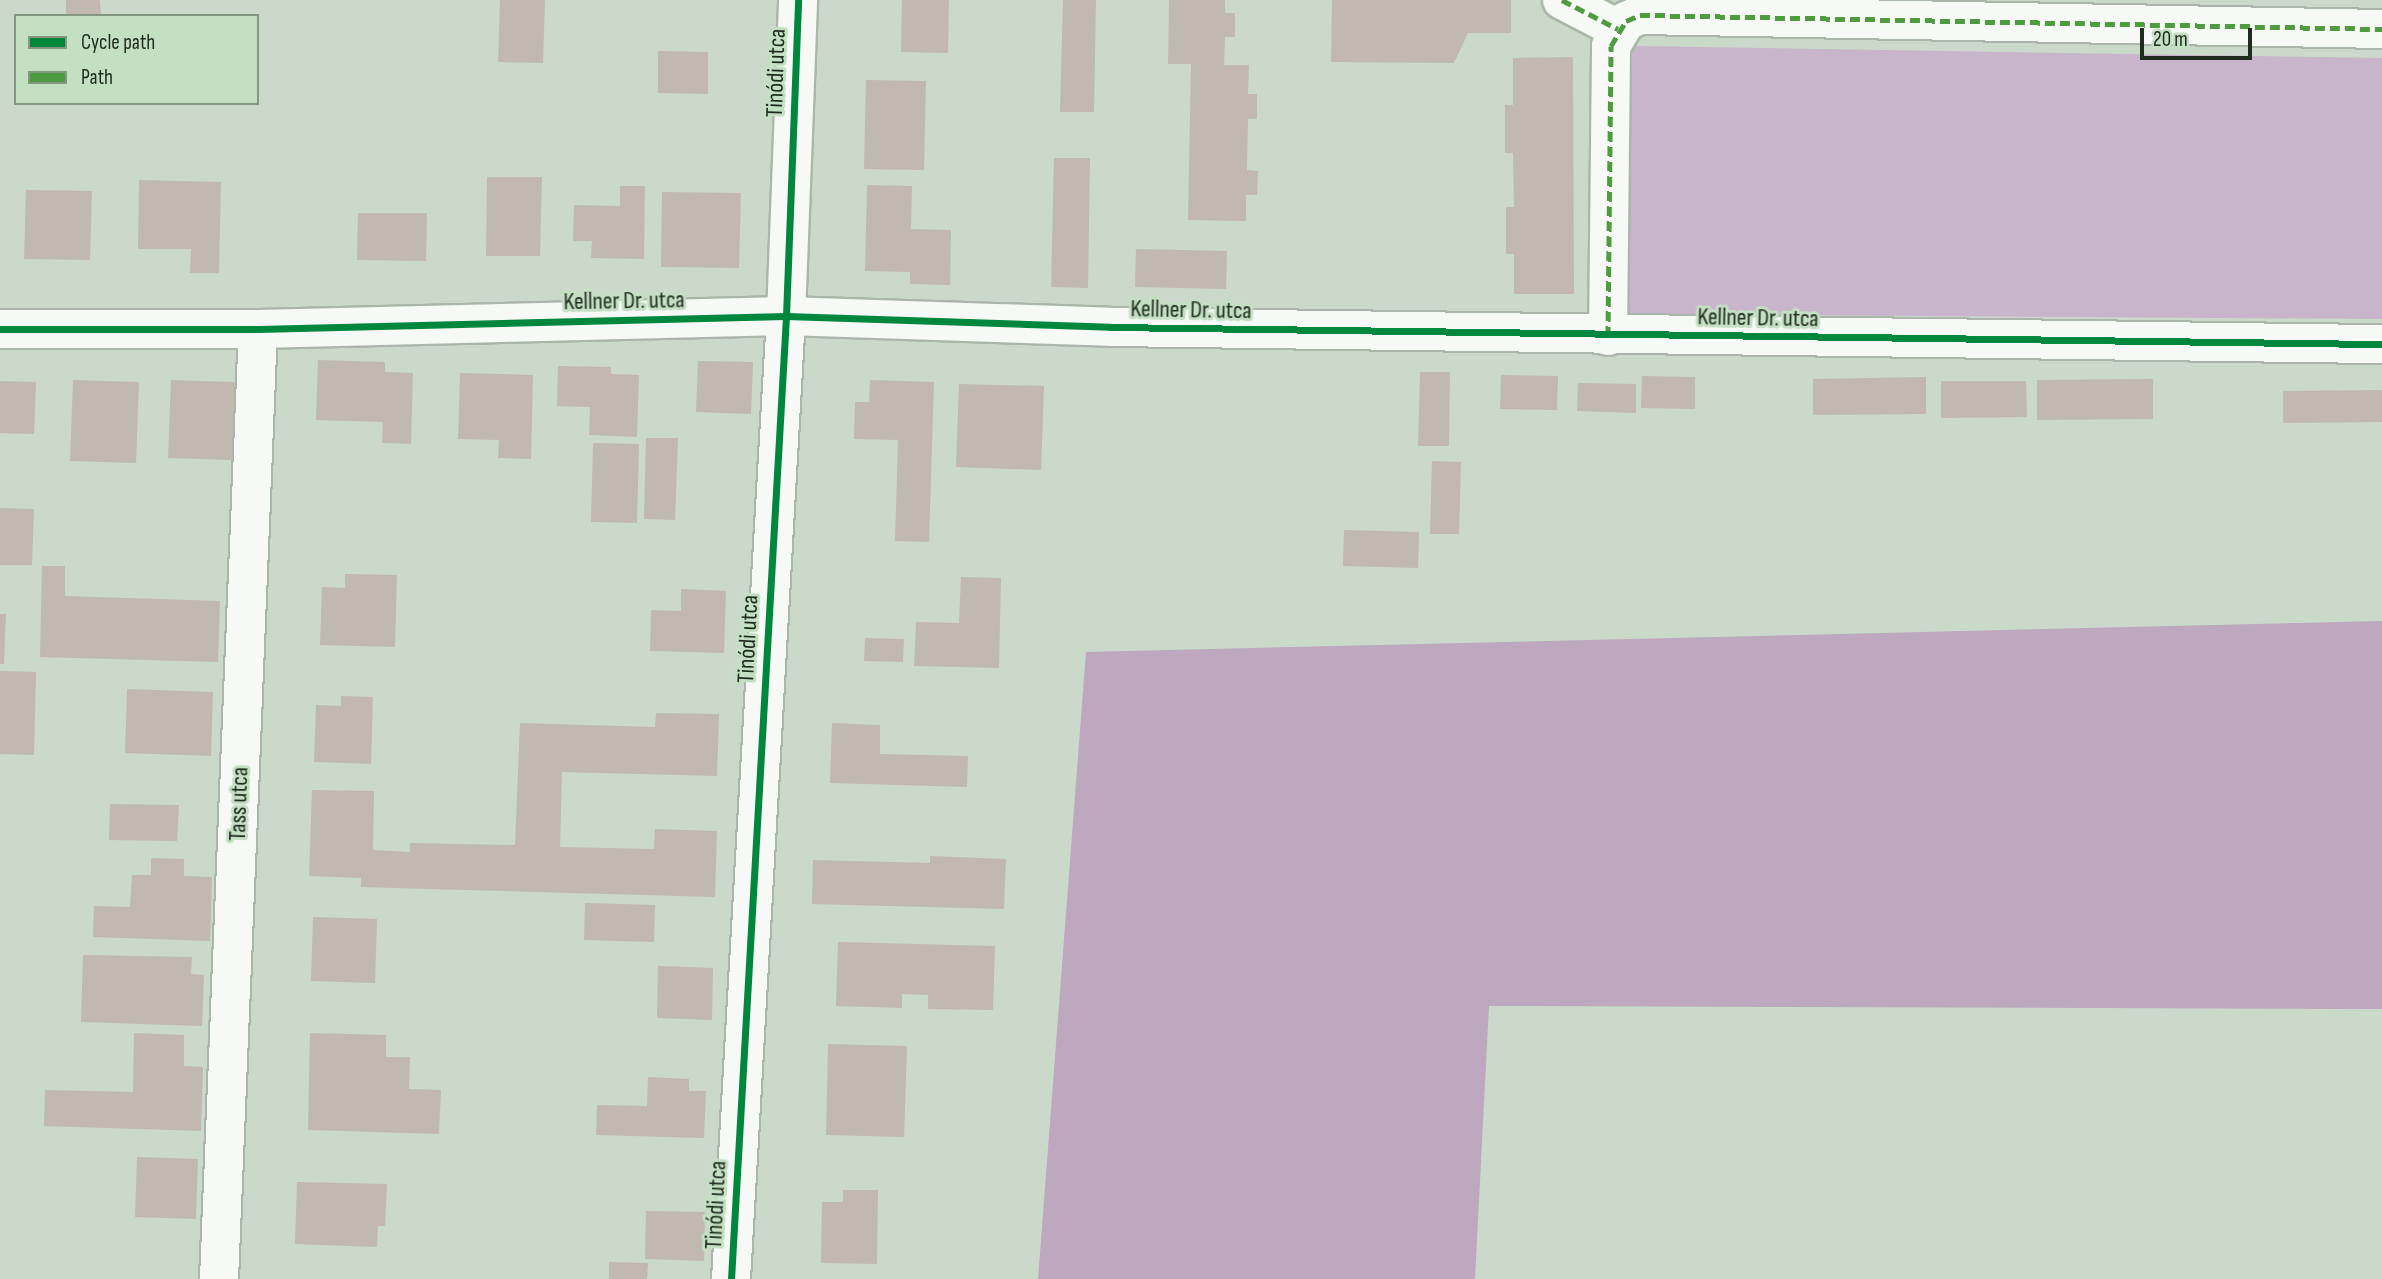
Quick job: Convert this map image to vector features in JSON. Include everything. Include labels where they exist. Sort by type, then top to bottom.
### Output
[{"type":"street","name":"Tinódi utca","points":[[731,1279],[786,316],[798,0]]},
{"type":"street","points":[[1562,0],[1618,29]]},
{"type":"street","points":[[1608,336],[1611,46],[1618,29],[1626,21],[1653,13],[2382,29]]},
{"type":"street","name":"Kellner Dr. utca","points":[[0,329],[258,329],[786,316],[1608,336],[2382,344]]},
{"type":"street","name":"Tass utca","points":[[219,1279],[258,329]]},
{"type":"shaded area","points":[[1634,46],[2382,58],[2382,319],[1622,314],[1624,66]]},
{"type":"shaded area","points":[[2382,621],[2382,1009],[1489,1006],[1475,1279],[1038,1279],[1086,652]]},
{"type":"building","points":[[66,0],[100,0],[101,14],[66,14]]},
{"type":"building","points":[[500,0],[545,0],[543,63],[498,62]]},
{"type":"building","points":[[902,0],[949,0],[948,53],[901,52]]},
{"type":"building","points":[[1063,0],[1096,0],[1094,112],[1060,112]]},
{"type":"building","points":[[1169,0],[1225,0],[1225,13],[1235,13],[1235,37],[1225,37],[1224,65],[1249,65],[1248,94],[1257,94],[1257,119],[1248,119],[1247,170],[1258,171],[1257,195],[1246,195],[1246,221],[1188,220],[1191,64],[1168,64]]},
{"type":"building","points":[[1332,0],[1511,0],[1511,33],[1468,33],[1454,63],[1331,62]]},
{"type":"building","points":[[658,51],[708,52],[708,94],[658,93]]},
{"type":"building","points":[[1573,57],[1574,294],[1514,294],[1514,254],[1506,254],[1506,207],[1514,207],[1513,153],[1505,153],[1505,105],[1513,105],[1513,58]]},
{"type":"building","points":[[866,80],[926,81],[924,170],[864,169]]},
{"type":"building","points":[[1054,158],[1090,158],[1088,288],[1051,287]]},
{"type":"building","points":[[487,177],[542,177],[540,256],[486,256]]},
{"type":"building","points":[[139,180],[221,182],[219,273],[190,273],[191,249],[138,249]]},
{"type":"building","points":[[867,185],[912,186],[911,229],[951,230],[950,285],[910,284],[910,272],[865,271]]},
{"type":"building","points":[[620,186],[645,186],[644,259],[591,258],[592,241],[573,241],[574,205],[620,206]]},
{"type":"building","points":[[26,190],[92,191],[90,260],[24,259]]},
{"type":"building","points":[[662,192],[741,193],[739,268],[661,267]]},
{"type":"building","points":[[358,213],[427,213],[426,261],[357,260]]},
{"type":"building","points":[[1136,249],[1227,251],[1226,289],[1135,287]]},
{"type":"building","points":[[318,360],[385,362],[385,372],[413,373],[411,444],[382,443],[383,422],[316,420]]},
{"type":"building","points":[[698,361],[753,362],[751,414],[696,412]]},
{"type":"building","points":[[558,366],[611,367],[611,374],[639,375],[637,437],[589,435],[590,407],[557,406]]},
{"type":"building","points":[[1420,372],[1450,372],[1449,446],[1418,446]]},
{"type":"building","points":[[460,373],[533,375],[531,459],[498,458],[499,440],[458,439]]},
{"type":"building","points":[[1501,375],[1558,376],[1557,410],[1500,409]]},
{"type":"building","points":[[1642,376],[1695,377],[1695,409],[1641,408]]},
{"type":"building","points":[[1926,377],[1926,414],[1813,415],[1813,379]]},
{"type":"building","points":[[2153,379],[2153,419],[2037,420],[2037,380]]},
{"type":"building","points":[[73,380],[139,382],[136,463],[70,461]]},
{"type":"building","points":[[171,380],[235,382],[232,460],[168,458]]},
{"type":"building","points":[[870,380],[934,382],[929,542],[895,541],[898,440],[854,439],[855,402],[869,402]]},
{"type":"building","points":[[0,381],[36,382],[34,434],[0,433]]},
{"type":"building","points":[[1941,381],[2026,381],[2027,417],[1941,418]]},
{"type":"building","points":[[1578,383],[1636,384],[1636,413],[1577,411]]},
{"type":"building","points":[[959,384],[1044,386],[1041,470],[956,467]]},
{"type":"building","points":[[2382,390],[2382,422],[2283,423],[2283,391]]},
{"type":"building","points":[[646,438],[678,438],[675,520],[644,519]]},
{"type":"building","points":[[593,443],[639,444],[637,523],[591,522]]},
{"type":"building","points":[[1432,461],[1461,462],[1459,534],[1430,534]]},
{"type":"building","points":[[0,508],[34,509],[32,565],[0,565]]},
{"type":"building","points":[[1344,530],[1419,532],[1418,568],[1343,566]]},
{"type":"building","points":[[42,566],[65,566],[65,596],[220,601],[218,662],[40,657]]},
{"type":"building","points":[[345,574],[397,575],[395,647],[320,645],[322,587],[345,588]]},
{"type":"building","points":[[961,577],[1001,578],[999,668],[914,666],[916,622],[959,623]]},
{"type":"building","points":[[681,589],[726,591],[724,653],[650,651],[651,610],[681,611]]},
{"type":"building","points":[[0,614],[6,614],[4,664],[0,664]]},
{"type":"building","points":[[865,638],[904,639],[903,662],[864,661]]},
{"type":"building","points":[[0,671],[36,672],[34,755],[0,754]]},
{"type":"building","points":[[127,689],[213,692],[211,756],[125,753]]},
{"type":"building","points":[[341,696],[373,697],[371,764],[314,762],[316,705],[341,706]]},
{"type":"building","points":[[656,713],[719,714],[717,776],[562,772],[560,847],[654,849],[655,829],[717,831],[715,897],[361,887],[361,878],[309,876],[312,790],[374,791],[373,850],[410,852],[410,843],[515,845],[520,723],[655,727]]},
{"type":"building","points":[[832,723],[880,725],[880,754],[968,756],[967,787],[830,783]]},
{"type":"building","points":[[110,804],[179,805],[177,841],[109,840]]},
{"type":"building","points":[[930,856],[1006,859],[1004,909],[812,904],[813,860],[930,863]]},
{"type":"building","points":[[151,858],[184,859],[184,876],[212,877],[210,941],[93,937],[94,906],[130,907],[132,875],[151,875]]},
{"type":"building","points":[[585,903],[655,905],[654,942],[584,940]]},
{"type":"building","points":[[313,917],[377,919],[375,983],[311,981]]},
{"type":"building","points":[[838,942],[995,946],[993,1010],[928,1009],[928,995],[902,994],[902,1008],[836,1006]]},
{"type":"building","points":[[83,955],[192,957],[191,974],[204,975],[202,1026],[81,1022]]},
{"type":"building","points":[[658,966],[713,968],[712,1020],[657,1018]]},
{"type":"building","points":[[134,1033],[184,1035],[184,1066],[203,1067],[201,1131],[44,1126],[45,1090],[133,1092]]},
{"type":"building","points":[[310,1033],[386,1035],[386,1057],[410,1057],[409,1089],[441,1090],[439,1134],[308,1130]]},
{"type":"building","points":[[828,1044],[907,1046],[904,1137],[826,1135]]},
{"type":"building","points":[[648,1077],[689,1079],[689,1091],[706,1091],[704,1138],[596,1135],[597,1105],[647,1106]]},
{"type":"building","points":[[137,1157],[198,1159],[196,1219],[135,1217]]},
{"type":"building","points":[[297,1182],[387,1184],[385,1226],[378,1226],[377,1247],[295,1244]]},
{"type":"building","points":[[843,1190],[878,1190],[877,1264],[821,1263],[822,1202],[843,1202]]},
{"type":"building","points":[[646,1211],[705,1212],[704,1261],[645,1259]]},
{"type":"building","points":[[609,1262],[648,1263],[647,1279],[609,1279]]},
{"type":"marked path","points":[[1562,0],[1618,29]]},
{"type":"marked path","points":[[1608,336],[1611,46],[1626,21],[1640,15],[2382,29]]},
{"type":"cycle path","points":[[731,1279],[786,316],[798,0]]},
{"type":"cycle path","points":[[0,329],[258,329],[786,316],[1110,327],[2382,344]]}]
